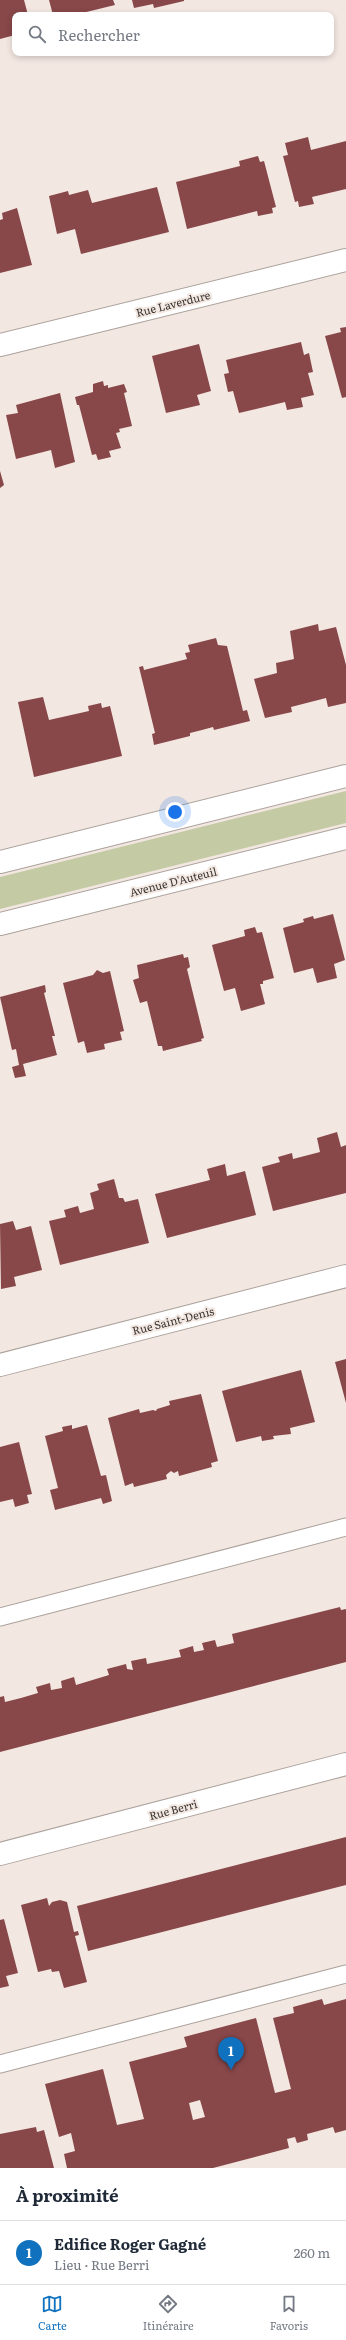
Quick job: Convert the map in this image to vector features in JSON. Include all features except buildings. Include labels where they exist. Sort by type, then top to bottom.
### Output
[{"type":"street","name":"Rue Laverdure","points":[[0,345],[346,260]]},
{"type":"street","points":[[0,862],[346,776]]},
{"type":"street","name":"Avenue D'Auteuil","points":[[0,924],[346,838]]},
{"type":"street","name":"Rue Saint-Denis","points":[[0,1365],[346,1276]]},
{"type":"street","name":"Rue Berri","points":[[0,1854],[346,1764]]},
{"type":"lane","points":[[0,1617],[346,1527]]},
{"type":"lane","points":[[0,2064],[346,1974]]},
{"type":"green space","points":[[346,791],[346,823],[0,909],[0,877]]},
{"type":"place","name":"Edifice Roger Gagné","points":[[231,2070]]}]
